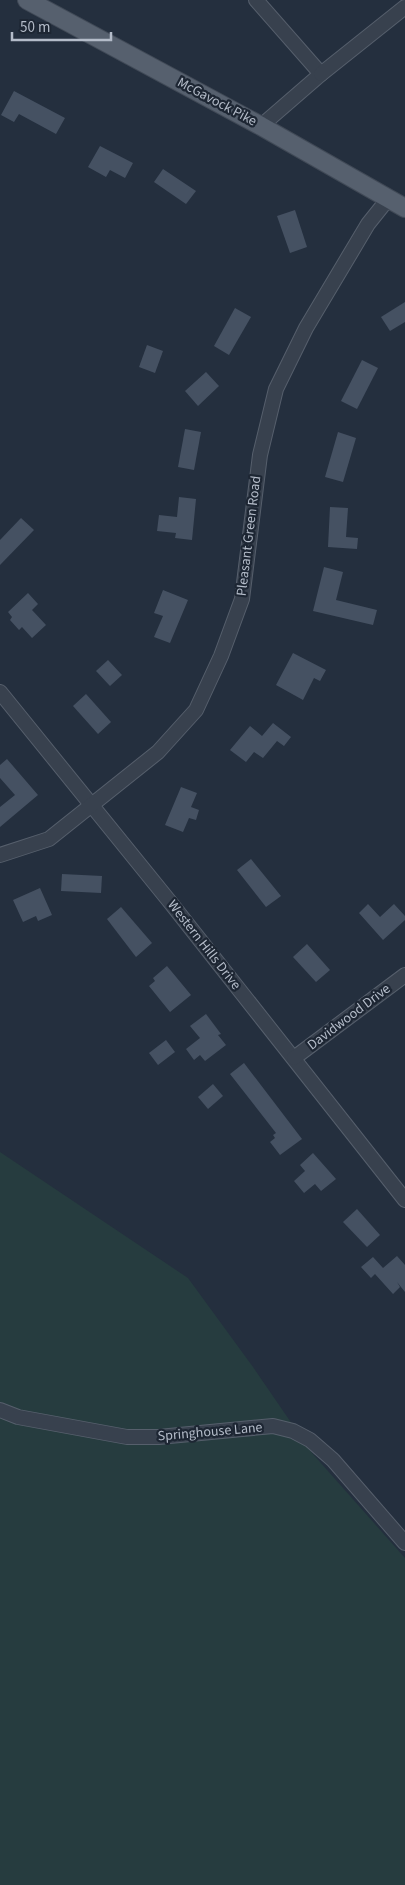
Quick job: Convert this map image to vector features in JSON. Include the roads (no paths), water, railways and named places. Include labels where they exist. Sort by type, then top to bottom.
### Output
[{"type":"main road","name":"McGavock Pike","points":[[27,0],[261,126],[405,208]]},
{"type":"street","points":[[256,0],[321,74]]},
{"type":"street","points":[[261,126],[321,74],[405,7]]},
{"type":"street","name":"Pleasant Green Road","points":[[0,855],[49,838],[158,752],[196,710],[221,656],[242,599],[260,455],[276,389],[306,328],[368,224],[388,199]]},
{"type":"street","name":"Western Hills Drive","points":[[0,692],[294,1058],[405,1200]]},
{"type":"street","name":"Davidwood Drive","points":[[294,1058],[405,975]]},
{"type":"street","name":"Springhouse Lane","points":[[0,1410],[18,1417],[127,1437],[159,1438],[273,1426],[293,1430],[310,1440],[333,1460],[405,1543]]}]
